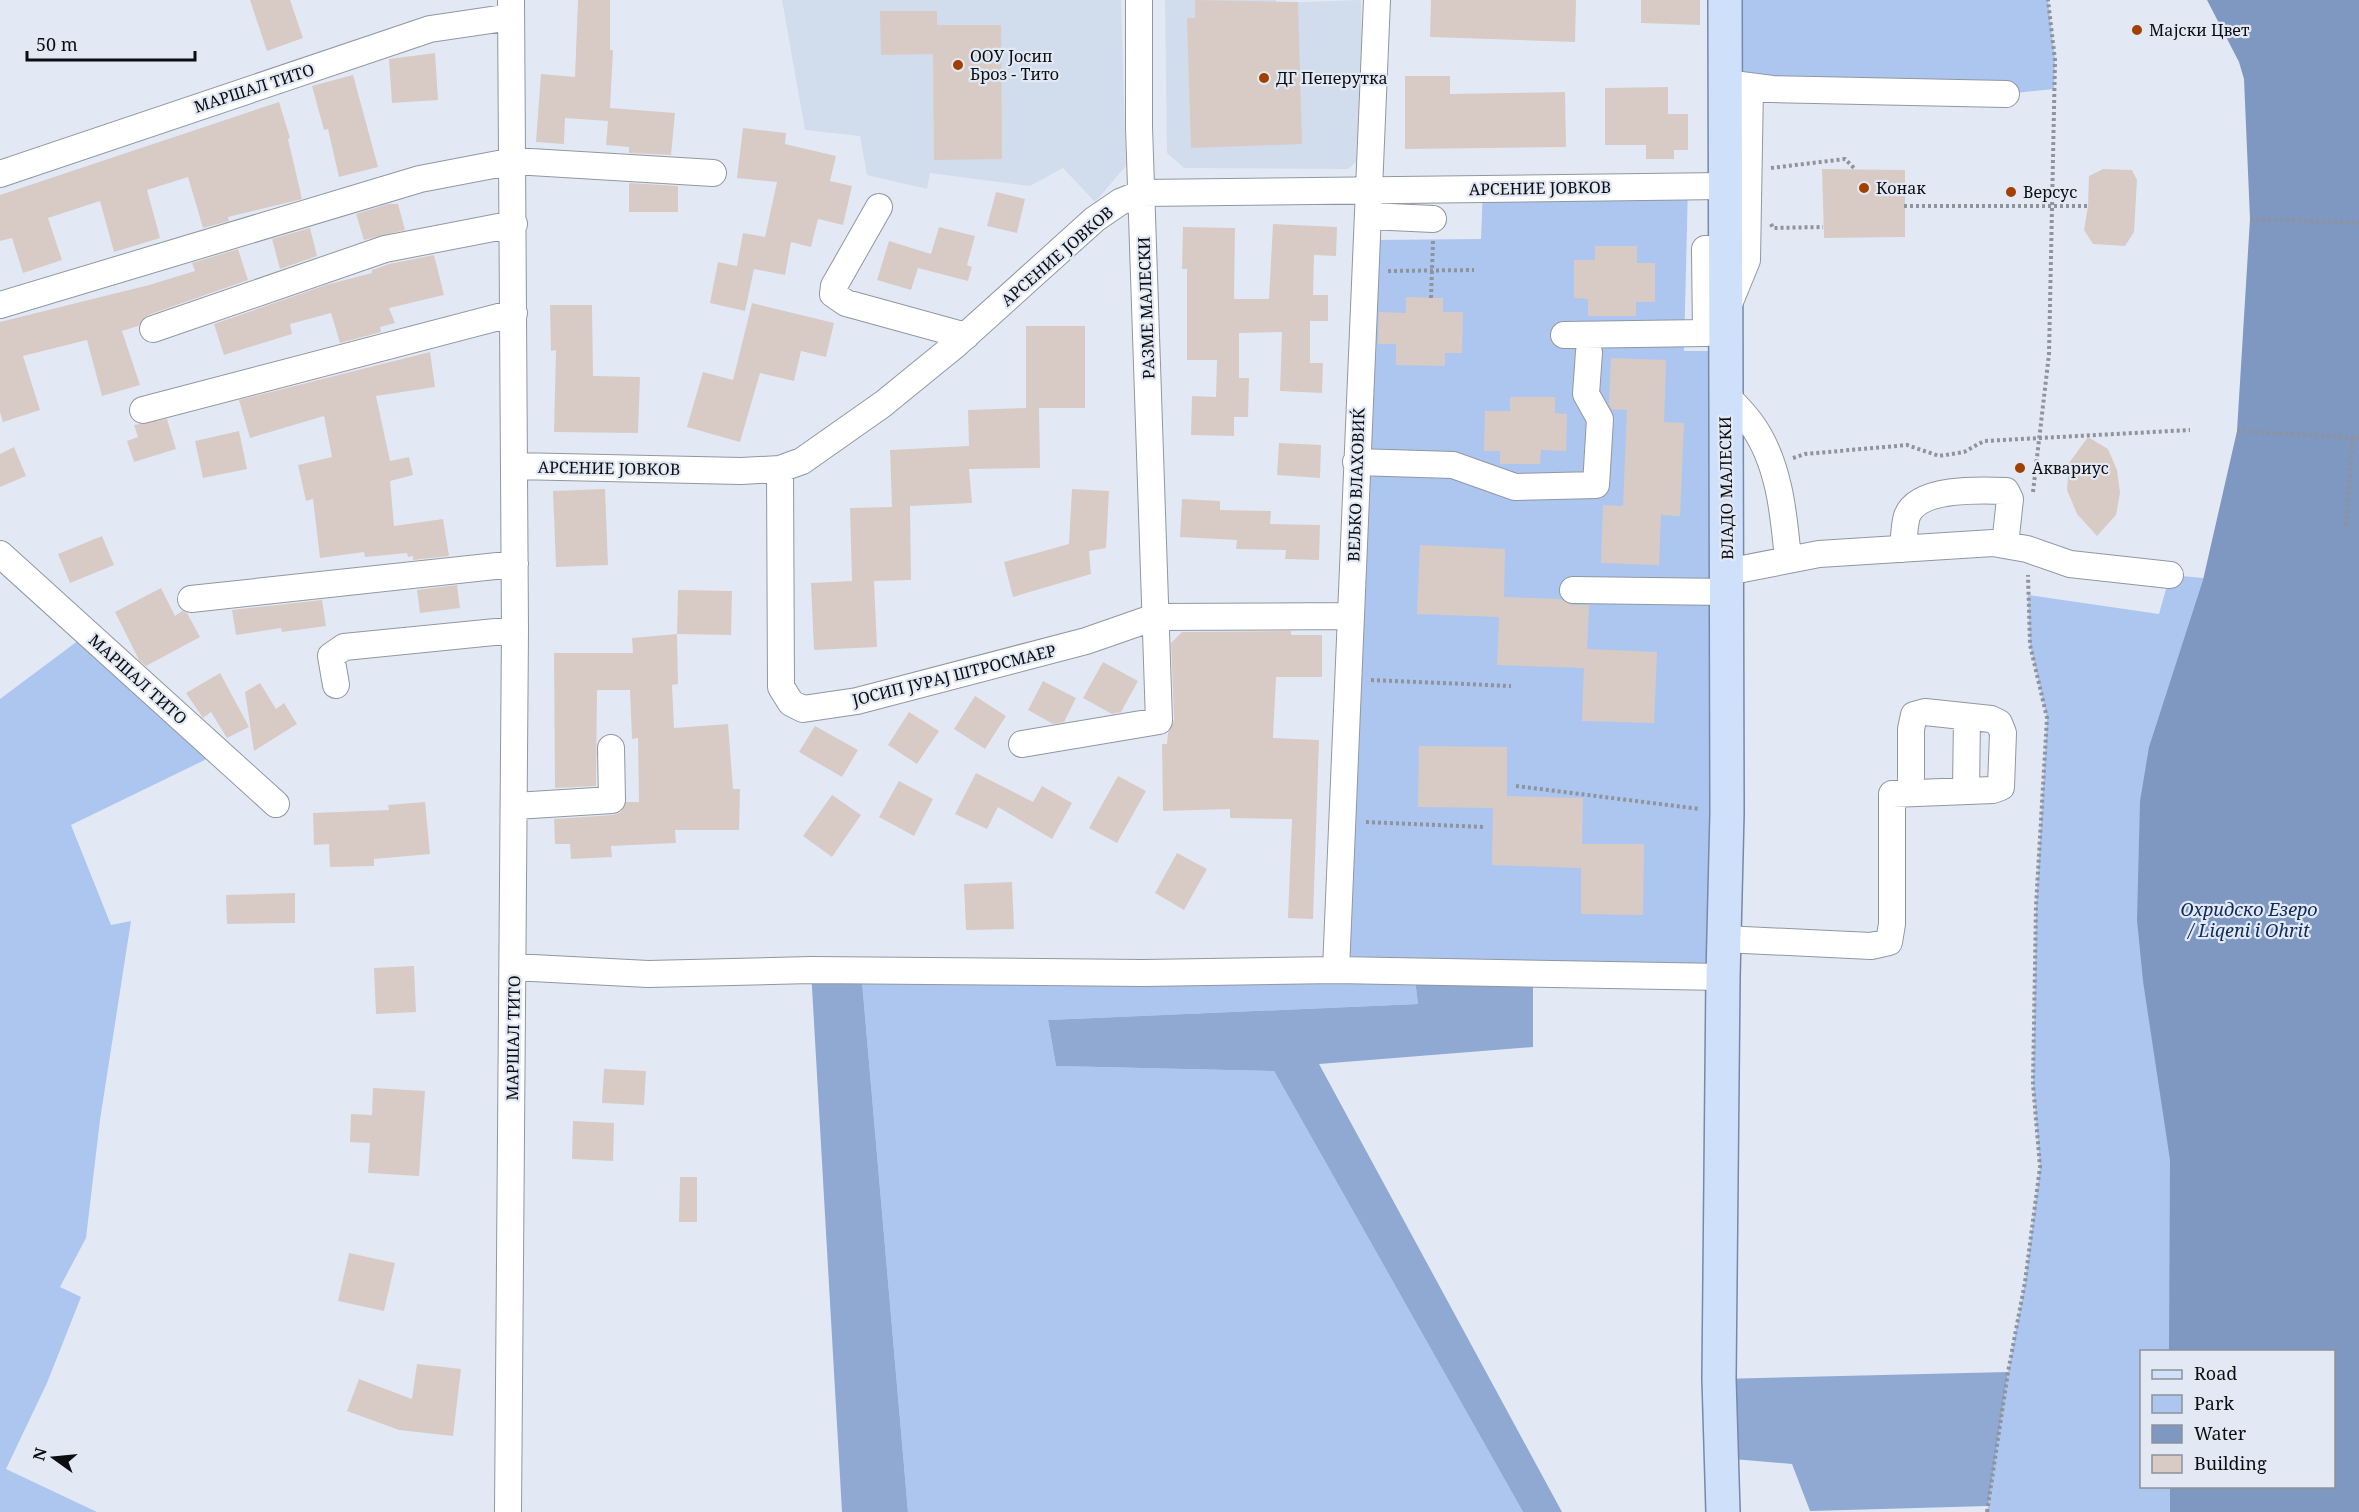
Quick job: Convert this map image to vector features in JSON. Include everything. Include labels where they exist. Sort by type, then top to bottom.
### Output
[{"type":"main road","name":"ВЛАДО МАЛЕСКИ","points":[[1723,1512],[1719,1379],[1727,813],[1727,582],[1723,249],[1736,189],[1738,85],[1725,0]]},
{"type":"street","name":"РАЗМЕ МАЛЕСКИ","points":[[1022,744],[1159,721],[1139,127],[1139,0]]},
{"type":"street","name":"ВЕЉКО ВЛАХОВИЌ","points":[[1336,970],[1377,0]]},
{"type":"street","name":"МАРШАЛ ТИТО","points":[[0,174],[430,29],[511,9],[514,161],[515,806],[508,1512]]},
{"type":"street","points":[[1738,85],[1772,89],[2006,94]]},
{"type":"street","points":[[0,305],[420,179],[514,161],[713,173]]},
{"type":"street","name":"АРСЕНИЕ ЈОВКОВ","points":[[515,466],[780,469],[802,461],[883,404],[966,336],[1095,219],[1120,202],[1142,193],[1736,189]]},
{"type":"street","points":[[1725,313],[1747,260],[1736,189]]},
{"type":"street","points":[[879,207],[834,286],[832,294],[846,303],[966,336]]},
{"type":"street","points":[[1369,216],[1433,219]]},
{"type":"street","points":[[153,329],[385,249],[514,225]]},
{"type":"street","points":[[1564,335],[1706,333],[1705,249],[1723,249]]},
{"type":"street","points":[[143,410],[514,313]]},
{"type":"street","points":[[1356,462],[1453,465],[1515,487],[1596,485],[1600,419],[1586,394],[1589,352]]},
{"type":"street","points":[[1725,394],[1751,423],[1772,464],[1784,516],[1788,560]]},
{"type":"street","name":"ЈОСИП ЈУРАЈ ШТРОСМАЕР","points":[[780,469],[781,687],[791,703],[803,709],[858,701],[1051,650],[1155,617],[1350,615]]},
{"type":"street","points":[[1903,549],[1907,516],[1918,501],[1948,492],[1988,490],[2006,491],[2010,499],[2016,547]]},
{"type":"street","points":[[1573,590],[1727,582],[1788,560],[1819,554],[1993,543],[2016,547],[2070,564],[2170,575]]},
{"type":"street","name":"МАРШАЛ ТИТО","points":[[0,554],[276,804]]},
{"type":"street","points":[[191,599],[515,564]]},
{"type":"street","points":[[336,685],[331,656],[344,647],[515,630]]},
{"type":"street","points":[[1724,939],[1871,946],[1889,942],[1892,924],[1892,794],[1993,790],[2001,787],[2004,778],[2003,732],[1999,723],[1991,719],[1925,712],[1914,716],[1911,729],[1911,793]]},
{"type":"street","points":[[1966,791],[1967,717]]},
{"type":"street","points":[[515,806],[612,800],[610,748]]},
{"type":"street","points":[[513,967],[648,974],[810,970],[1143,973],[1336,970],[1723,977]]},
{"type":"path","points":[[2033,494],[2049,354],[2055,60],[2048,0]]},
{"type":"path","points":[[1736,189],[1773,165],[1845,159],[1855,169]]},
{"type":"path","points":[[1904,206],[2088,206]]},
{"type":"path","points":[[1431,298],[1433,219]]},
{"type":"path","points":[[2250,219],[2359,222]]},
{"type":"path","points":[[1366,271],[1474,270]]},
{"type":"path","points":[[1772,464],[1805,454],[1907,445],[1939,456],[1964,452],[1984,441],[2190,430]]},
{"type":"path","points":[[2237,431],[2359,438]]},
{"type":"path","points":[[2346,525],[2353,438]]},
{"type":"path","points":[[1987,1512],[2008,1372],[2025,1282],[2040,1167],[2033,1084],[2036,906],[2047,718],[2030,645],[2016,547]]},
{"type":"path","points":[[1350,679],[1511,686]]},
{"type":"path","points":[[1516,786],[1727,813]]},
{"type":"path","points":[[1344,821],[1485,827]]},
{"type":"shaded area","name":"ООУ Јосип Броз - Тито","points":[[782,0],[1121,0],[1126,166],[1095,202],[1063,168],[1030,186],[930,173],[927,189],[867,175],[860,136],[805,130]]},
{"type":"shaded area","name":"ДГ Пеперутка","points":[[1165,0],[1276,0],[1276,3],[1361,0],[1364,155],[1348,169],[1184,168],[1167,153]]},
{"type":"shaded area","points":[[811,970],[861,970],[908,1512],[842,1512]]},
{"type":"shaded area","points":[[1414,972],[1533,972],[1533,1047],[1319,1064],[1562,1512],[1523,1512],[1274,1071],[1056,1066],[1048,1020],[1418,1004]]},
{"type":"shaded area","points":[[2008,1372],[1988,1506],[1810,1511],[1792,1464],[1721,1458],[1719,1379]]},
{"type":"green space","points":[[1725,0],[2048,0],[2055,60],[2054,89],[2006,94],[1725,83]]},
{"type":"green space","points":[[1688,186],[1684,351],[1725,351],[1723,977],[1414,972],[1418,1004],[1048,1020],[1056,1066],[1274,1071],[1523,1512],[908,1512],[861,970],[1336,970],[1368,240],[1481,239],[1483,188]]},
{"type":"green space","points":[[2170,575],[2359,592],[2359,1512],[1987,1512],[2008,1372],[2025,1282],[2040,1167],[2033,1084],[2036,906],[2047,718],[2030,645],[2028,595],[2159,614]]},
{"type":"green space","points":[[83,637],[215,755],[71,825],[111,925],[131,921],[100,1120],[86,1238],[60,1287],[81,1297],[47,1383],[6,1469],[97,1512],[0,1512],[0,699]]},
{"type":"water","name":"Охридско Езеро / Liqeni i Ohrit","points":[[2207,0],[2359,0],[2359,1512],[2170,1512],[2170,1488],[2335,1488],[2335,1350],[2169,1350],[2170,1160],[2143,981],[2137,920],[2140,801],[2149,747],[2203,580],[2237,431],[2250,219],[2244,79],[2239,62]]},
{"type":"building","points":[[250,0],[290,0],[303,38],[267,51]]},
{"type":"building","points":[[578,0],[610,0],[610,50],[613,50],[610,108],[675,113],[671,155],[629,153],[629,147],[606,145],[608,121],[565,118],[564,144],[536,142],[541,74],[575,77]]},
{"type":"building","points":[[1195,0],[1298,2],[1302,144],[1191,148],[1187,18],[1195,18]]},
{"type":"building","points":[[1431,0],[1576,0],[1575,42],[1430,37]]},
{"type":"building","points":[[1641,0],[1700,0],[1700,25],[1641,23]]},
{"type":"building","points":[[880,11],[937,11],[937,25],[1001,25],[1002,159],[934,160],[933,54],[881,55]]},
{"type":"building","points":[[435,53],[438,100],[392,103],[389,59]]},
{"type":"building","points":[[353,75],[378,167],[339,177],[328,129],[324,130],[312,86]]},
{"type":"building","points":[[1405,76],[1450,76],[1450,94],[1565,92],[1566,147],[1405,149]]},
{"type":"building","points":[[1668,87],[1668,114],[1688,114],[1688,150],[1674,150],[1674,159],[1646,159],[1646,145],[1605,145],[1605,88]]},
{"type":"building","points":[[279,102],[290,138],[288,139],[302,199],[228,217],[229,221],[203,228],[188,177],[147,190],[160,238],[114,252],[100,201],[48,218],[62,260],[23,273],[12,238],[0,241],[0,195]]},
{"type":"building","points":[[743,128],[786,133],[785,144],[836,156],[830,181],[852,186],[843,225],[818,219],[811,247],[791,242],[785,275],[754,269],[745,311],[710,303],[718,262],[737,266],[743,233],[765,237],[777,182],[737,178]]},
{"type":"building","name":"Конак","points":[[1822,169],[1905,170],[1905,237],[1824,238]]},
{"type":"building","name":"Версус","points":[[2103,169],[2132,170],[2137,180],[2134,232],[2125,246],[2093,244],[2084,230],[2089,176]]},
{"type":"building","points":[[629,183],[678,186],[678,212],[629,212]]},
{"type":"building","points":[[996,192],[1025,199],[1017,233],[987,226]]},
{"type":"building","points":[[388,204],[398,204],[405,230],[364,240],[356,214]]},
{"type":"building","points":[[1273,224],[1337,227],[1336,256],[1314,255],[1313,295],[1328,295],[1328,321],[1310,321],[1310,363],[1323,363],[1322,393],[1280,391],[1282,332],[1239,333],[1239,378],[1249,378],[1248,417],[1234,417],[1234,436],[1191,435],[1192,396],[1216,397],[1217,360],[1187,360],[1187,269],[1182,269],[1183,227],[1235,228],[1234,299],[1269,299]]},
{"type":"building","points":[[939,227],[975,236],[967,265],[972,267],[968,281],[918,268],[911,290],[877,280],[889,241],[931,254]]},
{"type":"building","points":[[310,228],[317,256],[280,269],[272,239]]},
{"type":"building","points":[[1595,246],[1637,246],[1637,263],[1655,263],[1655,302],[1636,302],[1636,316],[1588,316],[1588,299],[1574,298],[1574,260],[1595,260]]},
{"type":"building","points":[[238,249],[248,280],[148,315],[138,326],[122,331],[140,385],[102,396],[87,340],[23,356],[40,410],[3,422],[0,412],[0,322],[149,285],[195,271],[192,263]]},
{"type":"building","points":[[434,255],[444,295],[389,308],[395,323],[380,327],[381,332],[340,343],[331,313],[290,324],[292,334],[224,355],[214,324],[326,285],[372,273],[372,270],[389,264]]},
{"type":"building","points":[[1406,297],[1443,298],[1443,312],[1463,312],[1462,353],[1445,353],[1445,366],[1396,365],[1396,344],[1378,344],[1379,312],[1406,313]]},
{"type":"building","points":[[752,303],[834,323],[826,357],[801,351],[794,381],[760,373],[740,442],[687,427],[703,372],[733,380]]},
{"type":"building","points":[[550,305],[592,305],[593,376],[640,377],[638,433],[554,432],[556,350],[551,351]]},
{"type":"building","points":[[1026,326],[1085,326],[1085,408],[1039,408],[1040,468],[969,469],[972,503],[910,506],[911,580],[874,581],[877,647],[814,650],[811,583],[852,581],[850,508],[892,507],[890,450],[969,446],[968,410],[1026,408]]},
{"type":"building","points":[[430,352],[435,387],[376,396],[390,461],[409,457],[413,475],[390,481],[394,526],[443,519],[449,556],[413,560],[413,556],[408,557],[407,553],[365,557],[364,552],[320,558],[313,499],[306,501],[298,465],[332,457],[324,416],[250,438],[239,400]]},
{"type":"building","points":[[1611,358],[1666,360],[1664,422],[1684,423],[1680,516],[1661,515],[1659,565],[1601,563],[1603,505],[1623,506],[1627,410],[1612,409],[1609,405]]},
{"type":"building","points":[[1510,397],[1555,397],[1555,413],[1567,414],[1566,451],[1541,450],[1540,464],[1500,464],[1500,451],[1484,451],[1485,411],[1510,411]]},
{"type":"building","points":[[167,419],[176,449],[134,462],[127,441],[138,437],[134,425]]},
{"type":"building","points":[[239,431],[247,469],[203,478],[195,441]]},
{"type":"building","name":"Аквариус","points":[[2088,437],[2108,449],[2117,470],[2120,493],[2116,515],[2097,536],[2077,514],[2067,490],[2069,463]]},
{"type":"building","points":[[1279,443],[1321,445],[1320,478],[1277,475]]},
{"type":"building","points":[[14,447],[26,476],[0,487],[0,454]]},
{"type":"building","points":[[605,489],[608,565],[556,567],[553,491]]},
{"type":"building","points":[[1072,489],[1109,491],[1106,548],[1089,551],[1091,574],[1013,597],[1004,562],[1069,544]]},
{"type":"building","points":[[1182,499],[1220,501],[1220,510],[1271,511],[1270,524],[1320,525],[1319,560],[1285,559],[1286,550],[1236,549],[1237,540],[1180,537]]},
{"type":"building","points":[[102,536],[114,565],[70,583],[58,554]]},
{"type":"building","points":[[1420,545],[1505,549],[1504,597],[1561,599],[1572,605],[1589,605],[1587,649],[1657,652],[1654,723],[1582,721],[1584,668],[1497,665],[1499,617],[1417,614]]},
{"type":"building","points":[[457,585],[460,608],[420,613],[417,590]]},
{"type":"building","points":[[161,588],[175,616],[182,611],[187,613],[200,637],[146,666],[139,660],[115,612]]},
{"type":"building","points":[[678,590],[732,591],[731,635],[677,634]]},
{"type":"building","points":[[322,600],[326,626],[282,632],[281,628],[236,635],[232,610]]},
{"type":"building","points":[[1291,631],[1291,635],[1322,635],[1322,677],[1276,677],[1273,738],[1319,740],[1313,919],[1288,918],[1292,819],[1230,818],[1230,809],[1163,811],[1162,744],[1167,744],[1168,733],[1174,720],[1171,643],[1182,632]]},
{"type":"building","points":[[677,634],[678,684],[672,685],[674,728],[728,724],[733,789],[740,789],[739,830],[675,830],[676,843],[611,846],[612,857],[571,859],[570,844],[555,844],[554,819],[613,815],[621,812],[626,802],[639,802],[638,738],[632,739],[630,690],[597,690],[596,786],[555,788],[554,653],[633,653],[632,638]]},
{"type":"building","points":[[1103,662],[1138,681],[1121,712],[1112,714],[1083,698]]},
{"type":"building","points":[[220,673],[249,727],[227,738],[211,712],[203,718],[186,693]]},
{"type":"building","points":[[1043,681],[1076,698],[1064,722],[1053,724],[1028,710]]},
{"type":"building","points":[[260,683],[276,709],[284,703],[297,724],[254,751],[245,692]]},
{"type":"building","points":[[975,696],[1006,716],[985,749],[954,729]]},
{"type":"building","points":[[909,712],[939,731],[917,764],[888,745]]},
{"type":"building","points":[[815,726],[858,750],[842,777],[799,752]]},
{"type":"building","points":[[1419,746],[1507,747],[1507,796],[1583,798],[1582,844],[1644,844],[1643,915],[1581,914],[1581,868],[1492,865],[1493,808],[1418,807]]},
{"type":"building","points":[[976,773],[1033,802],[1042,786],[1072,803],[1052,839],[998,807],[987,829],[955,814]]},
{"type":"building","points":[[1118,776],[1146,791],[1117,843],[1089,828]]},
{"type":"building","points":[[899,781],[933,799],[914,836],[879,817]]},
{"type":"building","points":[[832,795],[861,815],[832,857],[803,836]]},
{"type":"building","points":[[425,802],[430,854],[374,859],[374,866],[330,867],[329,844],[314,845],[313,813],[389,810],[388,805]]},
{"type":"building","points":[[1177,853],[1207,869],[1184,910],[1155,893]]},
{"type":"building","points":[[1012,882],[1014,929],[966,930],[964,884]]},
{"type":"building","points":[[295,893],[295,923],[227,924],[226,895]]},
{"type":"building","points":[[414,966],[416,1012],[376,1014],[374,968]]},
{"type":"building","points":[[604,1069],[646,1071],[644,1105],[602,1103]]},
{"type":"building","points":[[373,1088],[425,1091],[419,1176],[368,1173],[370,1143],[350,1142],[351,1114],[372,1115]]},
{"type":"building","points":[[573,1121],[614,1123],[613,1161],[572,1159]]},
{"type":"building","points":[[680,1177],[697,1177],[697,1222],[679,1222]]},
{"type":"building","points":[[349,1253],[395,1263],[384,1311],[338,1301]]},
{"type":"building","points":[[417,1364],[461,1369],[453,1436],[399,1430],[347,1411],[359,1379],[412,1399]]},
{"type":"place","name":"Мајски Цвет","points":[[2137,30]]},
{"type":"place","name":"ООУ Јосип Броз - Тито","points":[[958,65]]},
{"type":"place","name":"ДГ Пеперутка","points":[[1264,78]]},
{"type":"place","name":"Конак","points":[[1864,188]]},
{"type":"place","name":"Версус","points":[[2011,192]]},
{"type":"place","name":"Аквариус","points":[[2020,468]]}]
